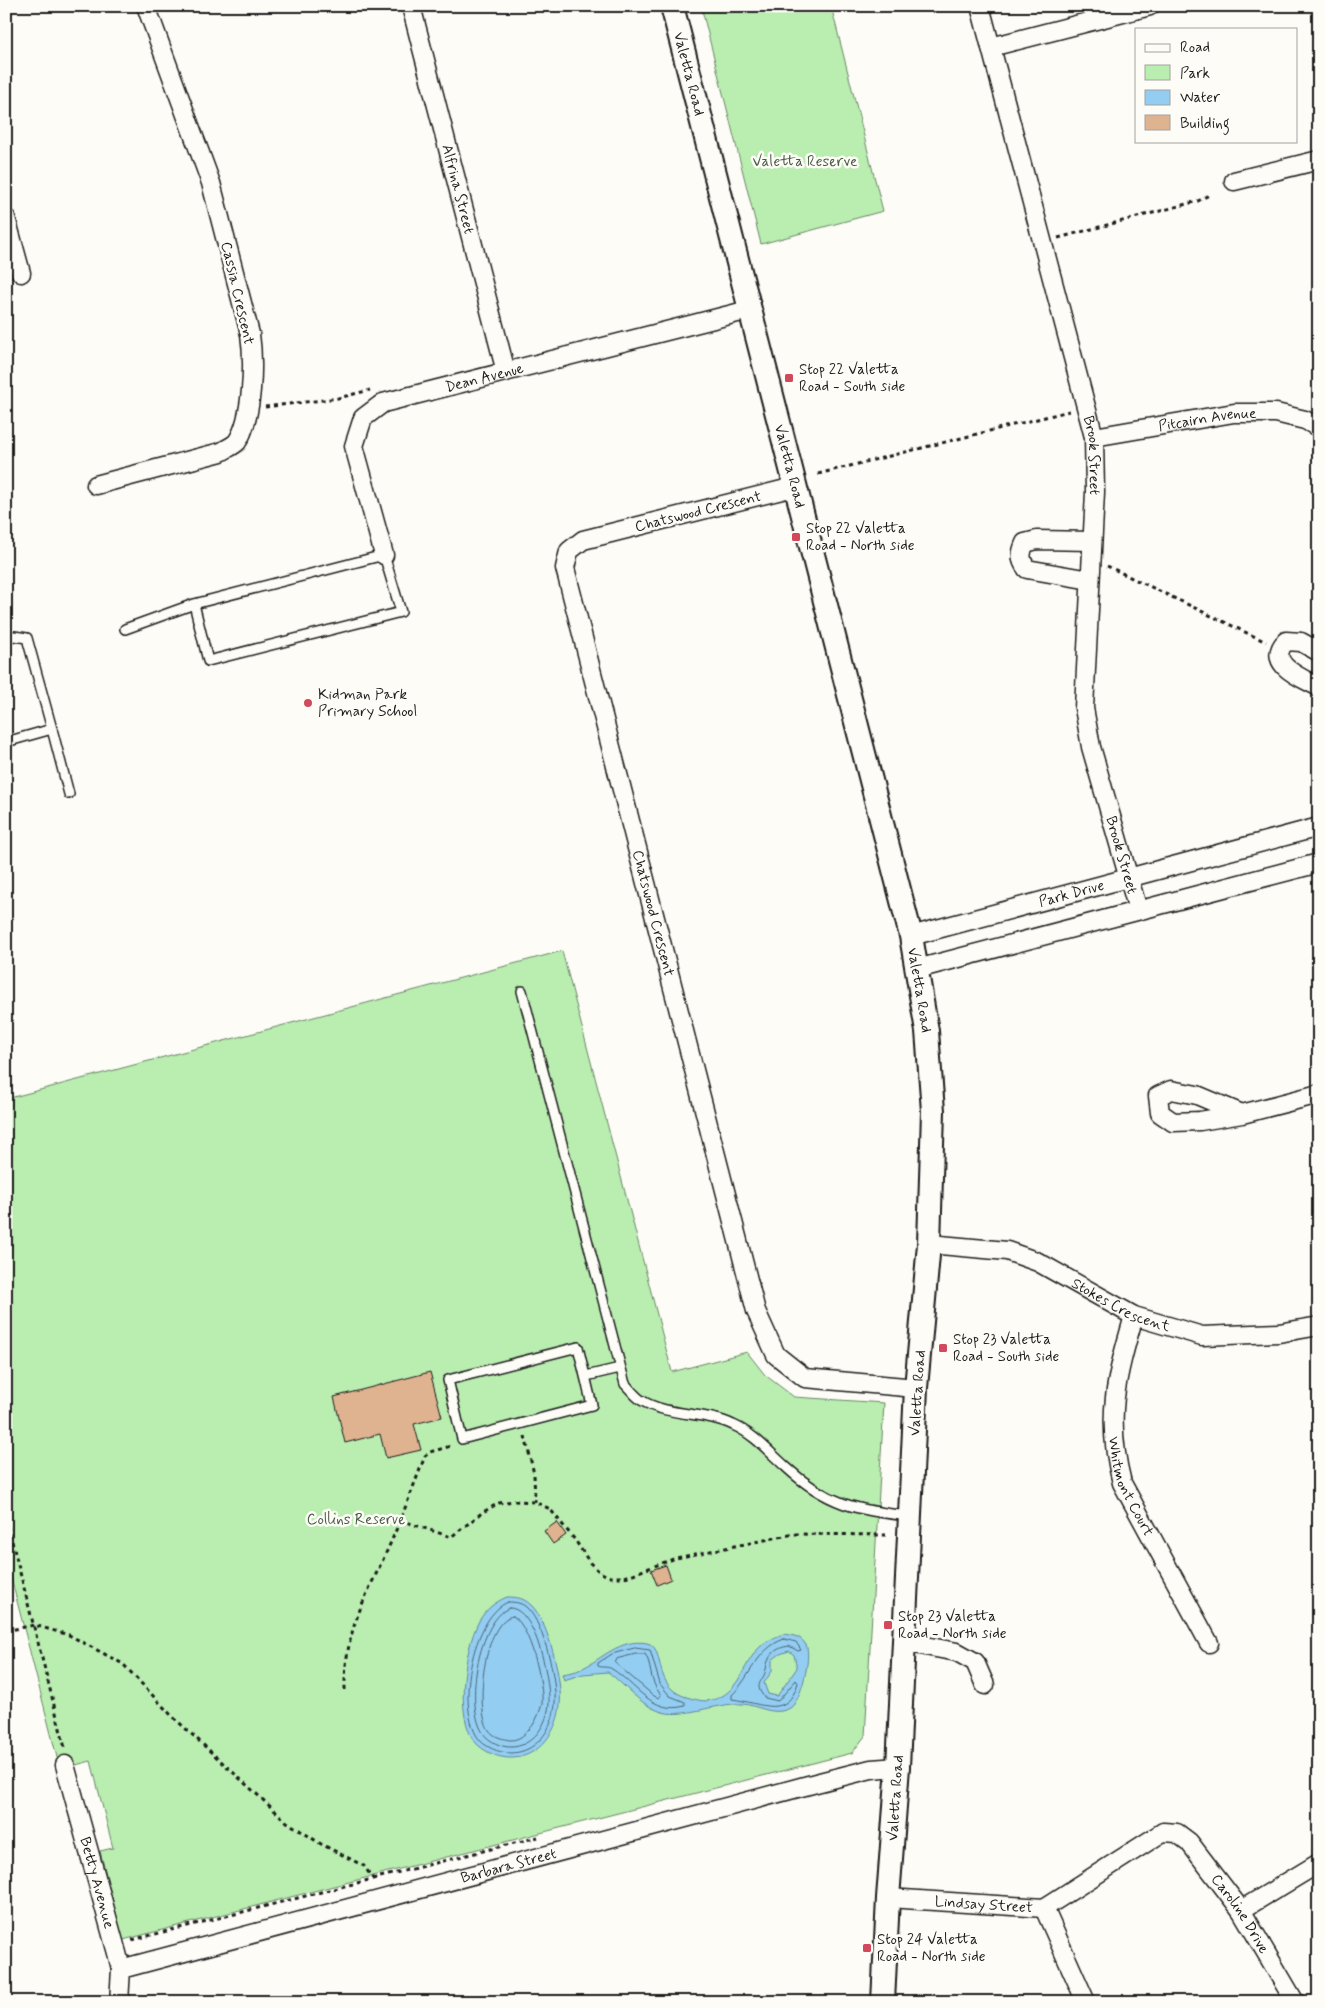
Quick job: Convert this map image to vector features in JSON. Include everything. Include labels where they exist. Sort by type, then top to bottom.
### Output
[{"type":"street","name":"Cassia Crescent","points":[[96,485],[220,452],[236,443],[244,428],[253,355],[241,296],[211,183],[146,6]]},
{"type":"street","name":"Alfrina Street","points":[[411,6],[506,372]]},
{"type":"street","name":"Valetta Road","points":[[672,6],[794,487],[912,936],[927,1031],[933,1111],[929,1244],[916,1388],[898,1767],[888,1898],[883,2002]]},
{"type":"street","name":"Brook Street","points":[[980,6],[1041,243],[1094,437],[1095,492],[1084,708],[1091,748],[1138,910]]},
{"type":"street","points":[[991,47],[1150,6]]},
{"type":"street","points":[[1234,181],[1319,160]]},
{"type":"street","points":[[6,218],[21,273]]},
{"type":"street","name":"Dean Avenue","points":[[384,555],[354,446],[364,418],[383,403],[749,310]]},
{"type":"street","name":"Pitcairn Avenue","points":[[1094,437],[1234,413],[1276,413],[1305,420],[1319,428]]},
{"type":"street","name":"Chatswood Crescent","points":[[794,487],[583,540],[569,551],[565,568],[756,1311],[776,1355],[805,1378],[916,1388]]},
{"type":"street","points":[[1090,580],[1027,569],[1021,561],[1025,543],[1037,540],[1092,549]]},
{"type":"street","points":[[1319,652],[1292,640],[1286,641],[1280,649],[1279,659],[1285,666],[1319,687]]},
{"type":"street","name":"Park Drive","points":[[912,936],[1319,827]]},
{"type":"street","points":[[917,968],[1319,863]]},
{"type":"street","points":[[1242,1114],[1319,1094]]},
{"type":"street","name":"Stokes Crescent","points":[[929,1244],[1007,1251],[1038,1262],[1134,1316],[1202,1336],[1279,1333],[1319,1326]]},
{"type":"street","name":"Whitmont Court","points":[[1134,1316],[1115,1382],[1113,1428],[1115,1456],[1122,1483],[1209,1643]]},
{"type":"street","points":[[904,1642],[957,1652],[975,1662],[985,1685]]},
{"type":"street","name":"Betty Avenue","points":[[65,1765],[120,1969],[119,2002]]},
{"type":"street","name":"Barbara Street","points":[[120,1969],[816,1783],[871,1769],[898,1767]]},
{"type":"street","name":"Lindsay Street","points":[[888,1898],[1044,1908],[1163,1832],[1177,1833]]},
{"type":"street","name":"Caroline Drive","points":[[1177,1833],[1189,1842],[1241,1910],[1295,2002]]},
{"type":"street","points":[[1241,1910],[1319,1863]]},
{"type":"street","points":[[1044,1908],[1086,2002]]},
{"type":"lane","points":[[125,629],[194,604],[384,555],[401,612],[208,661],[194,604]]},
{"type":"lane","points":[[6,638],[14,636],[27,638],[69,794]]},
{"type":"lane","points":[[6,742],[52,729]]},
{"type":"lane","points":[[522,991],[620,1368],[626,1384],[640,1400],[660,1408],[713,1417],[734,1425],[768,1449],[795,1475],[819,1494],[855,1509],[911,1516]]},
{"type":"lane","points":[[578,1347],[592,1406],[462,1439],[448,1380],[578,1347]]},
{"type":"lane","points":[[586,1376],[620,1368]]},
{"type":"path","points":[[1041,243],[1198,202],[1209,195]]},
{"type":"path","points":[[247,406],[267,407],[338,398],[371,389]]},
{"type":"path","points":[[818,474],[1085,407]]},
{"type":"path","points":[[1092,549],[1280,649]]},
{"type":"path","points":[[524,1433],[534,1474],[534,1502]]},
{"type":"path","points":[[345,1690],[345,1662],[352,1630],[400,1520],[425,1456],[430,1452],[452,1446],[462,1439]]},
{"type":"path","points":[[400,1520],[451,1537],[483,1512],[499,1503],[515,1500],[534,1502],[550,1509],[590,1563],[601,1573],[611,1577],[626,1577],[676,1558],[794,1534],[886,1536]]},
{"type":"path","points":[[6,1518],[66,1749],[65,1765]]},
{"type":"path","points":[[6,1631],[34,1625],[69,1635],[123,1664],[173,1717],[287,1822],[321,1844],[364,1866],[373,1879],[378,1900]]},
{"type":"path","points":[[126,1942],[373,1879]]},
{"type":"green space","name":"Valetta Reserve","points":[[701,6],[831,6],[883,211],[761,244]]},
{"type":"green space","name":"Collins Reserve","points":[[562,951],[672,1372],[747,1352],[765,1375],[794,1397],[884,1403],[865,1736],[852,1753],[123,1940],[100,1851],[113,1848],[91,1761],[60,1769],[6,1558],[6,1099]]},
{"type":"water","points":[[507,1597],[526,1601],[537,1613],[543,1624],[557,1667],[560,1695],[557,1720],[551,1733],[534,1751],[510,1758],[496,1756],[483,1749],[473,1739],[467,1725],[463,1688],[469,1650],[479,1621],[491,1606]]},
{"type":"water","points":[[783,1634],[799,1638],[804,1642],[808,1659],[798,1697],[790,1708],[784,1710],[772,1711],[748,1705],[732,1704],[688,1712],[668,1713],[645,1704],[608,1672],[583,1674],[564,1680],[562,1674],[579,1670],[620,1646],[637,1642],[647,1643],[653,1646],[657,1652],[664,1678],[669,1686],[677,1693],[690,1698],[709,1701],[721,1697],[728,1692],[739,1679],[757,1650],[766,1642]],"holes":[[[789,1651],[794,1655],[797,1668],[777,1696],[768,1694],[764,1683],[772,1671],[772,1660],[780,1654]]]},
{"type":"building","points":[[430,1372],[442,1417],[414,1424],[421,1450],[386,1458],[380,1434],[345,1443],[334,1397]]},
{"type":"building","points":[[557,1522],[566,1535],[553,1544],[544,1531]]},
{"type":"building","points":[[666,1565],[671,1579],[657,1585],[651,1570]]},
{"type":"place","name":"Stop 22 Valetta Road - South side","points":[[789,378]]},
{"type":"place","name":"Stop 22 Valetta Road - North side","points":[[796,537]]},
{"type":"place","name":"Kidman Park Primary School","points":[[308,703]]},
{"type":"place","name":"Stop 23 Valetta Road - South side","points":[[943,1348]]},
{"type":"place","name":"Stop 23 Valetta Road - North side","points":[[888,1625]]},
{"type":"place","name":"Stop 24 Valetta Road - North side","points":[[867,1948]]}]
